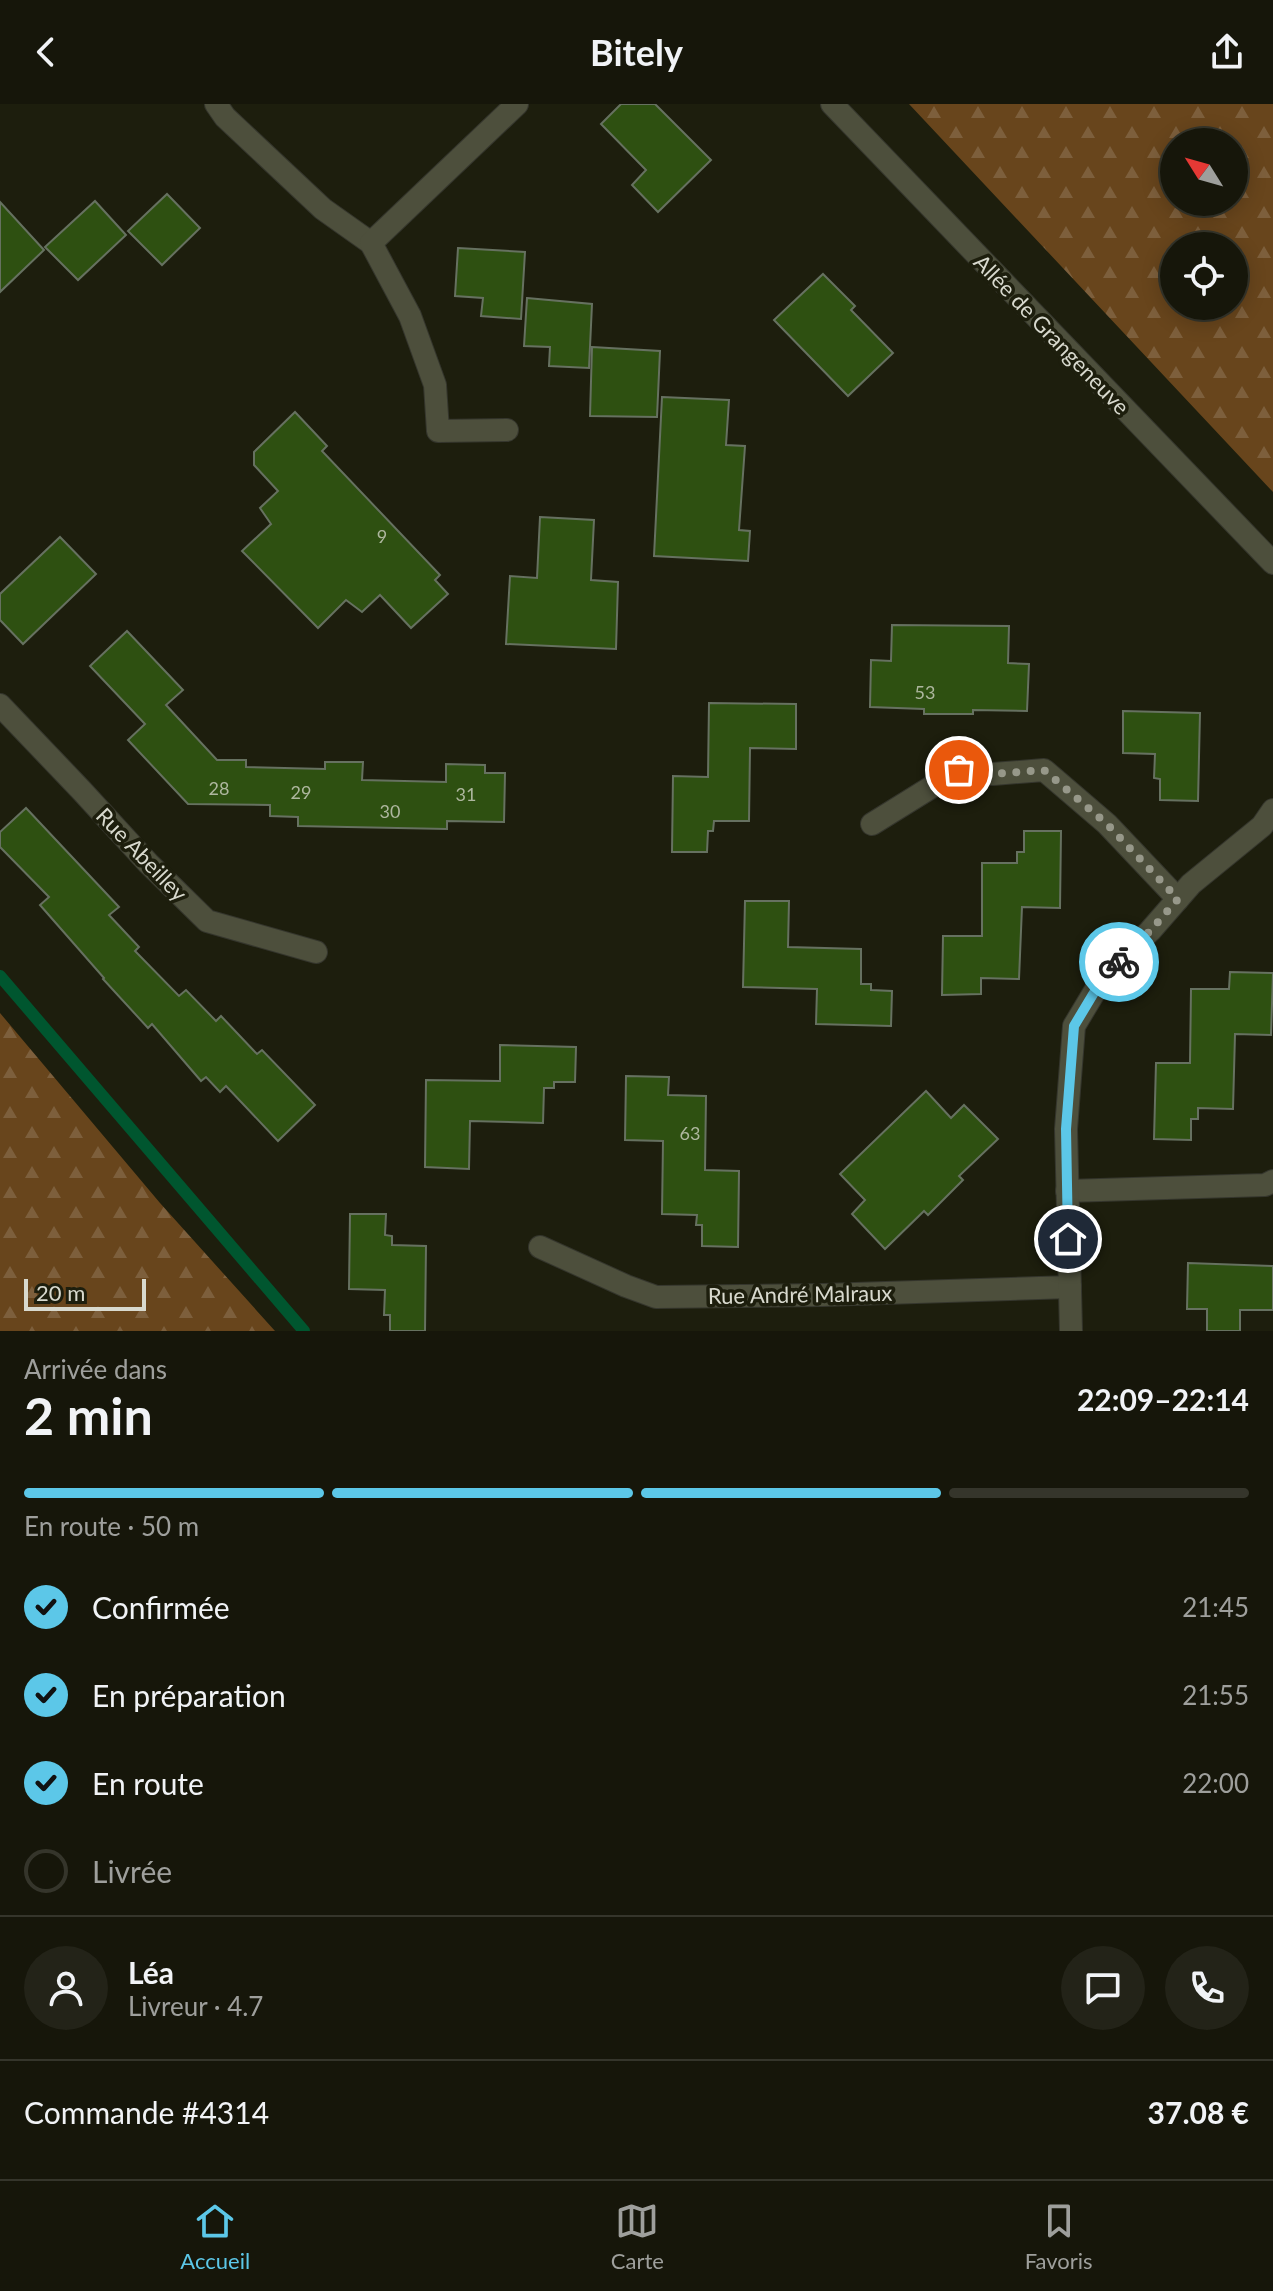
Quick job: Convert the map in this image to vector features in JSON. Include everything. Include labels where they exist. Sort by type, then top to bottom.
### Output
[{"type":"street","points":[[216,104],[225,117],[323,209],[371,243],[410,316],[435,385],[438,431],[507,430]]},
{"type":"street","points":[[371,243],[517,104]]},
{"type":"street","name":"Allée de Grangeneuve","points":[[832,104],[1273,563]]},
{"type":"street","name":"Rue Abeilley","points":[[0,705],[148,863],[207,921],[316,952]]},
{"type":"street","points":[[872,824],[959,770],[993,774],[1044,770],[1107,824],[1178,899]]},
{"type":"street","points":[[1071,1331],[1066,1129],[1074,1026],[1104,976],[1150,931],[1191,884],[1262,826],[1273,810]]},
{"type":"street","points":[[1067,1191],[1265,1185],[1273,1181]]},
{"type":"street","name":"Rue André Malraux","points":[[540,1247],[656,1297],[1070,1287]]},
{"type":"green space","points":[[909,104],[1273,104],[1273,492]]},
{"type":"green space","points":[[0,1013],[160,1203],[275,1331],[0,1331]]},
{"type":"building","points":[[621,104],[655,104],[711,160],[658,212],[632,185],[646,170],[601,124]]},
{"type":"building","points":[[167,194],[200,228],[162,265],[128,231]]},
{"type":"building","points":[[95,201],[126,235],[78,280],[45,247]]},
{"type":"building","points":[[0,202],[44,250],[0,292]]},
{"type":"building","points":[[458,248],[525,252],[521,319],[481,316],[483,298],[455,296]]},
{"type":"building","points":[[823,274],[855,306],[851,310],[893,353],[848,396],[774,320]]},
{"type":"building","points":[[527,298],[592,304],[589,368],[549,366],[550,347],[524,346]]},
{"type":"building","points":[[592,347],[660,351],[657,417],[590,416]]},
{"type":"building","points":[[662,397],[729,400],[726,445],[745,446],[739,530],[750,531],[748,561],[654,556]]},
{"type":"building","points":[[295,412],[327,446],[322,451],[440,575],[435,580],[448,594],[411,628],[380,595],[362,612],[346,600],[318,628],[242,551],[271,524],[260,508],[278,491],[254,465],[254,452]]},
{"type":"building","points":[[540,517],[594,520],[591,580],[618,582],[616,649],[506,644],[510,576],[537,578]]},
{"type":"building","points":[[60,537],[96,574],[23,644],[0,620],[0,594]]},
{"type":"building","points":[[892,625],[1009,626],[1008,663],[1029,664],[1027,711],[973,710],[973,714],[924,714],[924,709],[870,707],[871,660],[891,661]]},
{"type":"building","points":[[127,631],[183,690],[166,705],[217,760],[246,760],[246,767],[325,769],[325,762],[363,762],[362,780],[446,782],[446,764],[485,765],[485,773],[505,773],[504,822],[447,821],[447,829],[298,826],[298,817],[270,816],[270,805],[188,804],[128,740],[145,724],[90,666]]},
{"type":"building","points":[[709,703],[796,704],[796,749],[750,748],[749,821],[714,821],[713,831],[708,831],[707,852],[672,852],[673,776],[708,777]]},
{"type":"building","points":[[1123,711],[1200,713],[1198,801],[1160,800],[1160,779],[1154,778],[1155,754],[1123,753]]},
{"type":"building","points":[[26,808],[119,907],[109,915],[139,947],[135,951],[179,996],[186,990],[216,1021],[221,1016],[257,1054],[262,1050],[315,1105],[278,1141],[226,1086],[220,1092],[206,1077],[201,1081],[152,1024],[148,1028],[103,979],[40,905],[49,897],[0,847],[0,832]]},
{"type":"building","points":[[1024,831],[1061,831],[1060,908],[1022,907],[1019,979],[981,978],[981,994],[942,995],[943,936],[982,936],[982,863],[1017,863],[1017,852],[1024,852]]},
{"type":"building","points":[[745,901],[789,901],[788,947],[861,949],[861,984],[871,984],[871,990],[892,991],[891,1026],[816,1024],[817,989],[743,987]]},
{"type":"building","points":[[1230,972],[1273,973],[1271,1035],[1235,1034],[1233,1109],[1198,1108],[1198,1119],[1191,1119],[1191,1140],[1154,1139],[1156,1063],[1190,1063],[1191,989],[1229,989]]},
{"type":"building","points":[[500,1045],[576,1047],[575,1082],[554,1082],[554,1088],[544,1088],[543,1123],[470,1121],[469,1169],[425,1167],[426,1080],[500,1081]]},
{"type":"building","points":[[626,1076],[669,1077],[668,1095],[706,1096],[705,1170],[739,1171],[738,1247],[702,1246],[702,1225],[696,1225],[697,1215],[662,1214],[663,1141],[625,1140]]},
{"type":"building","points":[[926,1091],[951,1118],[964,1105],[998,1139],[959,1176],[963,1180],[928,1215],[924,1211],[885,1249],[852,1214],[865,1200],[840,1174]]},
{"type":"building","points":[[350,1214],[386,1214],[385,1235],[392,1236],[392,1245],[426,1246],[425,1331],[390,1331],[390,1315],[384,1315],[385,1290],[349,1289]]},
{"type":"building","points":[[1188,1263],[1273,1266],[1273,1310],[1240,1310],[1240,1331],[1207,1331],[1207,1309],[1187,1309]]},
{"type":"waterway","points":[[0,976],[304,1331]]},
{"type":"way so far","points":[[959,770],[993,774],[1044,770],[1107,824],[1178,899],[1119,962]]},
{"type":"route","points":[[1068,1239],[1066,1129],[1074,1026],[1104,976],[1119,962]]}]
